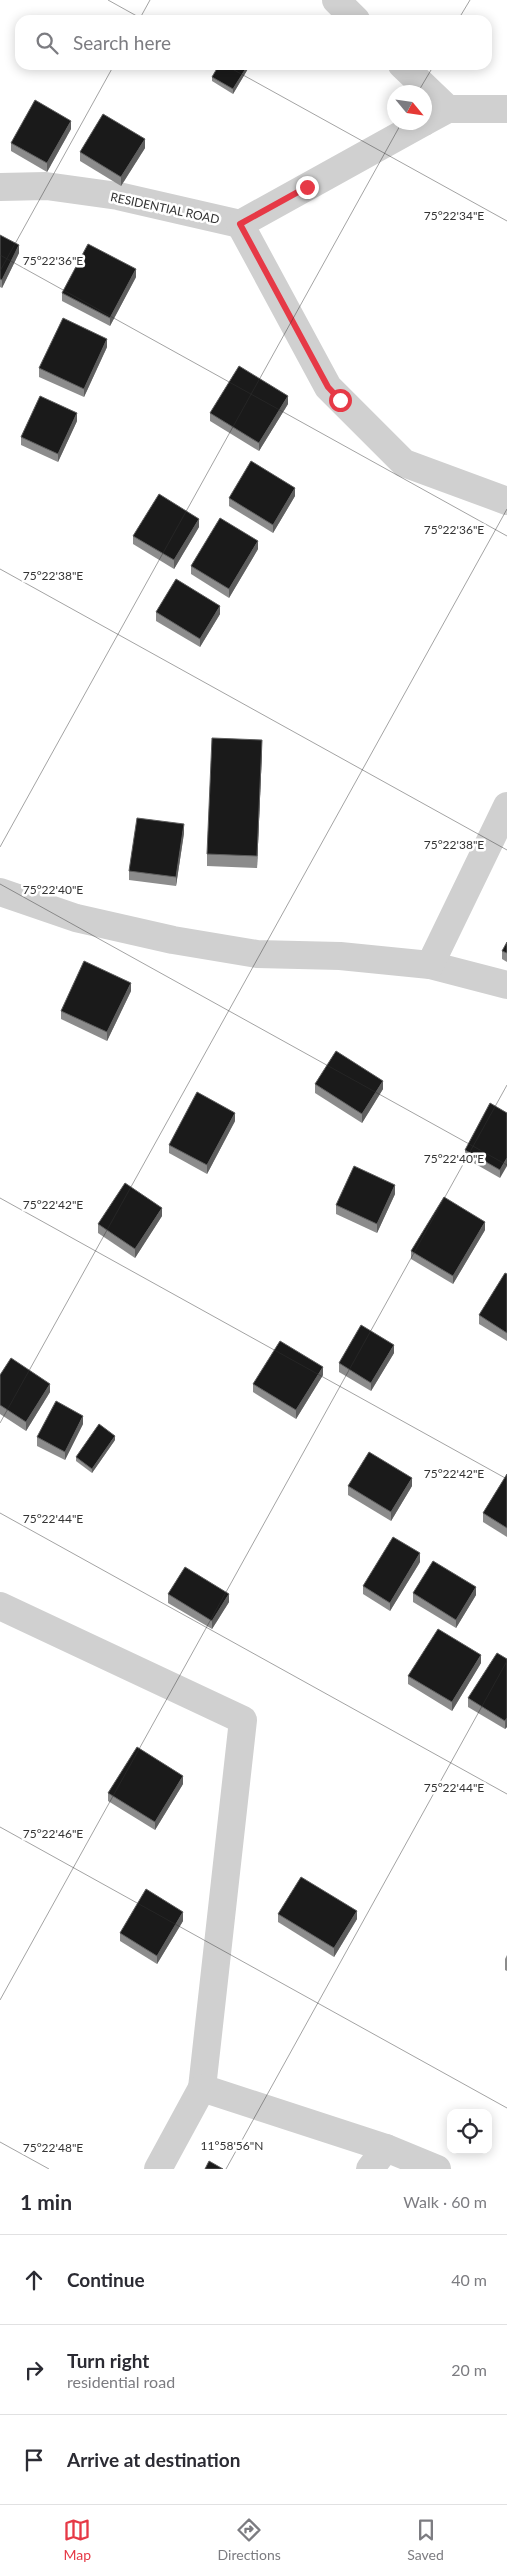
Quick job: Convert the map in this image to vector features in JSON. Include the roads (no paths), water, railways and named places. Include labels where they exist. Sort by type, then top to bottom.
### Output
[{"type":"street","points":[[336,0],[351,15]]},
{"type":"street","points":[[407,70],[448,109]]},
{"type":"street","points":[[432,118],[448,109],[507,109]]},
{"type":"street","points":[[410,130],[240,224],[328,387],[404,463],[507,501]]},
{"type":"street","name":"RESIDENTIAL ROAD","points":[[0,187],[46,186],[118,196],[240,224]]},
{"type":"street","points":[[430,965],[507,806]]},
{"type":"street","points":[[0,892],[76,918],[173,940],[257,954],[340,956],[430,965],[507,985]]},
{"type":"street","points":[[0,1606],[243,1720],[202,2088],[158,2169]]},
{"type":"street","points":[[202,2088],[386,2148],[437,2169]]},
{"type":"street","points":[[370,2169],[386,2148]]}]
